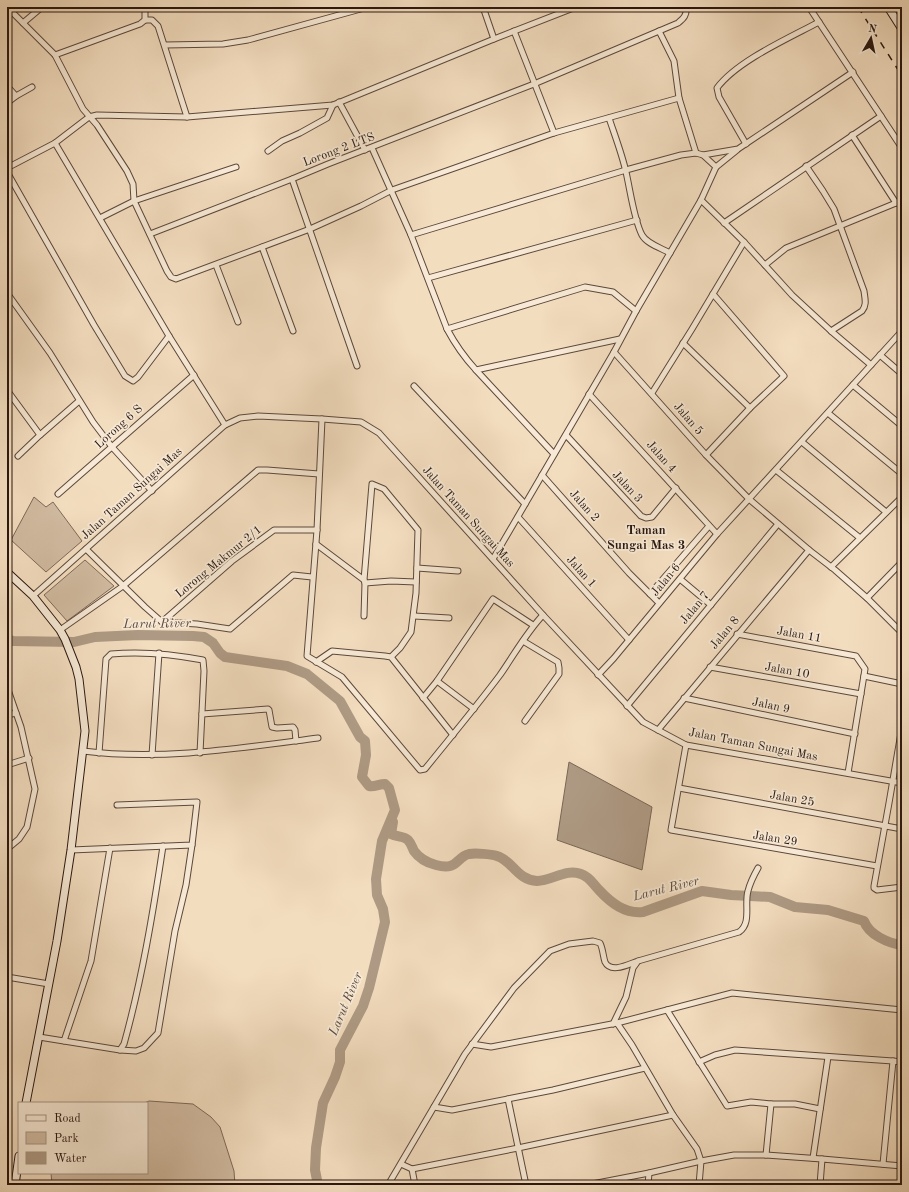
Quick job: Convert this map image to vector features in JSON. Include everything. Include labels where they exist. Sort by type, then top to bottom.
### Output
[{"type":"street","points":[[7,7],[55,55],[89,118],[97,126],[127,171],[133,184],[134,201],[171,277],[176,279],[310,229],[362,206],[392,190],[554,133],[679,98]]},
{"type":"street","points":[[23,23],[42,7]]},
{"type":"street","points":[[145,7],[145,20]]},
{"type":"street","points":[[165,45],[223,44],[248,40],[368,7]]},
{"type":"street","points":[[483,7],[494,39]]},
{"type":"street","points":[[7,168],[55,143],[89,118],[97,115],[187,117],[333,105],[576,7]]},
{"type":"street","name":"Lorong 2 LTS","points":[[150,234],[292,180],[328,164],[534,84],[683,19],[686,13],[686,7]]},
{"type":"street","points":[[809,7],[902,148]]},
{"type":"street","points":[[888,7],[902,29]]},
{"type":"street","points":[[899,7],[902,11]]},
{"type":"street","points":[[55,55],[140,24],[145,20],[152,20],[158,26],[165,45],[187,117]]},
{"type":"street","points":[[746,144],[719,98],[717,88],[722,82],[751,60],[819,22]]},
{"type":"street","points":[[660,30],[674,61],[679,98],[696,153]]},
{"type":"street","points":[[514,31],[554,133]]},
{"type":"street","points":[[493,559],[590,394],[636,311],[701,200],[716,167],[738,149],[853,72]]},
{"type":"street","points":[[7,86],[16,96]]},
{"type":"street","points":[[7,103],[32,87]]},
{"type":"street","points":[[339,102],[365,150]]},
{"type":"street","points":[[268,151],[282,141],[327,118],[333,105]]},
{"type":"street","points":[[724,223],[881,116]]},
{"type":"street","points":[[610,118],[626,170],[637,220],[642,234],[646,240],[670,253]]},
{"type":"street","points":[[852,135],[896,202]]},
{"type":"street","points":[[55,143],[169,336],[225,425]]},
{"type":"street","points":[[372,148],[411,235],[453,342],[466,359],[554,454]]},
{"type":"street","points":[[411,235],[626,170],[681,155],[696,153],[703,155],[738,149]]},
{"type":"street","points":[[703,155],[716,167]]},
{"type":"street","points":[[806,166],[834,209],[864,291],[866,301],[862,311],[831,331]]},
{"type":"street","points":[[100,218],[134,201],[236,167]]},
{"type":"street","points":[[7,172],[125,376],[133,381],[138,377],[169,336]]},
{"type":"street","points":[[292,180],[357,366]]},
{"type":"street","points":[[765,265],[786,248],[902,199]]},
{"type":"street","points":[[701,200],[744,242],[792,294],[831,331],[871,365]]},
{"type":"street","points":[[428,278],[637,220]]},
{"type":"street","points":[[652,393],[744,242]]},
{"type":"street","points":[[262,247],[293,331]]},
{"type":"street","points":[[216,265],[238,322]]},
{"type":"street","points":[[447,329],[586,287],[613,292],[636,311]]},
{"type":"street","points":[[7,293],[50,353],[79,401],[112,447],[152,491]]},
{"type":"street","points":[[706,455],[750,408],[784,376],[713,294]]},
{"type":"street","name":"Jalan 6","points":[[598,675],[717,534],[902,331]]},
{"type":"street","points":[[476,370],[620,339]]},
{"type":"street","points":[[683,343],[750,408]]},
{"type":"street","name":"Jalan 5","points":[[614,352],[706,455],[749,499],[867,598],[902,633]]},
{"type":"street","points":[[880,355],[902,374]]},
{"type":"street","name":"Lorong 6 S","points":[[58,494],[194,375]]},
{"type":"street","points":[[853,385],[902,426]]},
{"type":"street","points":[[414,386],[525,504]]},
{"type":"street","points":[[7,390],[40,435]]},
{"type":"street","name":"Jalan 4","points":[[590,394],[717,534]]},
{"type":"street","points":[[18,456],[79,401]]},
{"type":"street","points":[[828,413],[902,474]]},
{"type":"street","name":"Jalan Taman Sungai Mas","points":[[33,596],[225,425],[240,418],[258,416],[361,422],[379,433],[542,614],[643,722],[686,745],[902,783]]},
{"type":"street","points":[[322,419],[317,530],[312,577],[307,656],[342,677],[420,770],[425,769],[474,709],[542,614]]},
{"type":"street","name":"Jalan 3","points":[[566,435],[641,516],[646,518],[652,517],[676,488]]},
{"type":"street","points":[[802,442],[886,512]]},
{"type":"street","points":[[60,630],[123,586],[258,470],[319,474]]},
{"type":"street","points":[[776,470],[860,538]]},
{"type":"street","name":"Jalan 2","points":[[542,475],[659,603]]},
{"type":"street","points":[[364,616],[372,484],[384,489],[417,527],[418,531],[414,616],[411,632],[400,648],[391,657]]},
{"type":"street","points":[[831,567],[902,497]]},
{"type":"street","name":"Jalan 1","points":[[518,517],[629,640]]},
{"type":"street","name":"Jalan 7","points":[[627,706],[778,524]]},
{"type":"street","points":[[650,594],[709,526]]},
{"type":"street","name":"Lorong Makmur 2/1","points":[[162,622],[232,561],[274,530],[317,530]]},
{"type":"street","points":[[316,544],[365,582],[390,580],[416,582]]},
{"type":"street","points":[[86,549],[162,622],[196,624],[230,629],[293,575],[312,577]]},
{"type":"street","name":"Jalan 8","points":[[658,730],[809,550]]},
{"type":"street","points":[[867,598],[902,562]]},
{"type":"street","points":[[417,568],[458,571]]},
{"type":"street","points":[[7,572],[33,596],[60,630],[76,667],[82,702],[84,731],[72,850],[40,1037],[26,1102]]},
{"type":"street","points":[[680,579],[711,605]]},
{"type":"street","points":[[424,698],[493,599],[533,625]]},
{"type":"street","points":[[414,616],[449,618]]},
{"type":"street","name":"Jalan 11","points":[[737,634],[856,656],[865,669],[864,676]]},
{"type":"street","points":[[523,641],[558,662],[559,668],[559,674],[525,721]]},
{"type":"street","points":[[316,662],[332,651],[391,657],[453,735]]},
{"type":"street","points":[[99,754],[106,659],[111,654],[130,652],[180,655],[202,660],[204,671],[200,752]]},
{"type":"street","points":[[152,754],[159,653]]},
{"type":"street","name":"Jalan 10","points":[[710,667],[861,694]]},
{"type":"street","points":[[848,773],[864,676],[902,684]]},
{"type":"street","points":[[437,681],[474,709]]},
{"type":"street","points":[[7,687],[29,758],[35,789],[27,827],[20,839],[7,849]]},
{"type":"street","name":"Jalan 9","points":[[684,698],[854,734]]},
{"type":"street","points":[[202,714],[268,709],[272,727],[293,727],[295,730],[296,741]]},
{"type":"street","points":[[7,715],[16,713]]},
{"type":"street","points":[[902,727],[874,888],[877,890],[902,887]]},
{"type":"street","points":[[83,752],[99,754],[200,752],[318,738]]},
{"type":"street","points":[[679,788],[686,745]]},
{"type":"street","points":[[7,765],[29,758]]},
{"type":"street","name":"Jalan 25","points":[[679,788],[902,829]]},
{"type":"street","name":"Jalan 29","points":[[679,788],[671,830],[877,866]]},
{"type":"street","points":[[40,1037],[120,1050],[136,1051],[144,1048],[158,1032],[175,931],[186,885],[197,802],[116,805]]},
{"type":"street","points":[[72,850],[192,845]]},
{"type":"street","points":[[120,1050],[124,1044],[140,980],[152,922],[163,846]]},
{"type":"street","points":[[64,1041],[91,961],[110,848]]},
{"type":"street","points":[[388,1185],[465,1054],[514,988],[550,951],[569,944],[593,941],[600,943],[606,963],[612,967],[619,967],[739,932],[745,926],[748,891],[758,868]]},
{"type":"street","points":[[615,1024],[626,997],[633,968],[638,961]]},
{"type":"street","points":[[7,977],[49,984]]},
{"type":"street","points":[[472,1044],[491,1047],[615,1024],[732,993],[902,1010]]},
{"type":"street","points":[[667,1010],[727,1106],[751,1102],[795,1104],[820,1109]]},
{"type":"street","points":[[615,1024],[645,1068],[673,1115],[697,1149],[701,1161],[699,1185]]},
{"type":"street","points":[[699,1062],[715,1055],[735,1050],[902,1062]]},
{"type":"street","points":[[813,1158],[828,1057]]},
{"type":"street","points":[[883,1164],[893,1061]]},
{"type":"street","points":[[434,1107],[452,1110],[645,1068]]},
{"type":"street","points":[[508,1099],[526,1185]]},
{"type":"street","points":[[766,1155],[771,1104]]},
{"type":"street","points":[[401,1164],[412,1168],[518,1148],[673,1115]]},
{"type":"street","points":[[587,1185],[649,1174],[701,1161],[734,1155],[766,1155],[813,1158],[902,1166]]},
{"type":"street","points":[[820,1185],[822,1159]]},
{"type":"street","points":[[15,1185],[18,1163]]},
{"type":"street","points":[[412,1168],[415,1185]]},
{"type":"street","points":[[648,1185],[649,1174]]},
{"type":"green space","points":[[34,497],[46,507],[53,502],[82,541],[46,572],[11,540]]},
{"type":"green space","points":[[85,560],[114,586],[67,621],[44,595]]},
{"type":"green space","points":[[149,1101],[193,1104],[211,1117],[220,1127],[234,1171],[235,1185],[52,1185],[51,1174],[148,1174],[148,1102],[146,1102]]},
{"type":"water","points":[[569,762],[652,807],[642,870],[557,840]]},
{"type":"waterway","name":"Larut River","points":[[7,639],[13,641],[74,642],[95,637],[138,635],[204,637],[213,643],[225,657],[287,666],[307,674],[340,701],[360,737],[365,741],[366,755],[362,777],[369,786],[385,784],[389,788],[395,810],[382,841],[376,879],[377,895],[383,909],[385,922],[369,988],[363,1006],[340,1050],[340,1062],[323,1103],[316,1148],[315,1170],[318,1185]]},
{"type":"waterway","name":"Larut River","points":[[393,822],[391,834],[406,839],[410,842],[418,856],[427,862],[436,865],[449,866],[453,865],[461,858],[469,854],[483,854],[494,855],[502,858],[520,874],[530,880],[543,880],[570,873],[581,874],[587,877],[613,903],[624,909],[636,912],[643,912],[702,891],[731,895],[770,897],[795,907],[828,910],[864,921],[866,926],[880,938],[902,945]]},
{"type":"railway","points":[[858,7],[902,76]]},
{"type":"district","name":"Taman Sungai Mas 3","points":[[646,538]]}]
